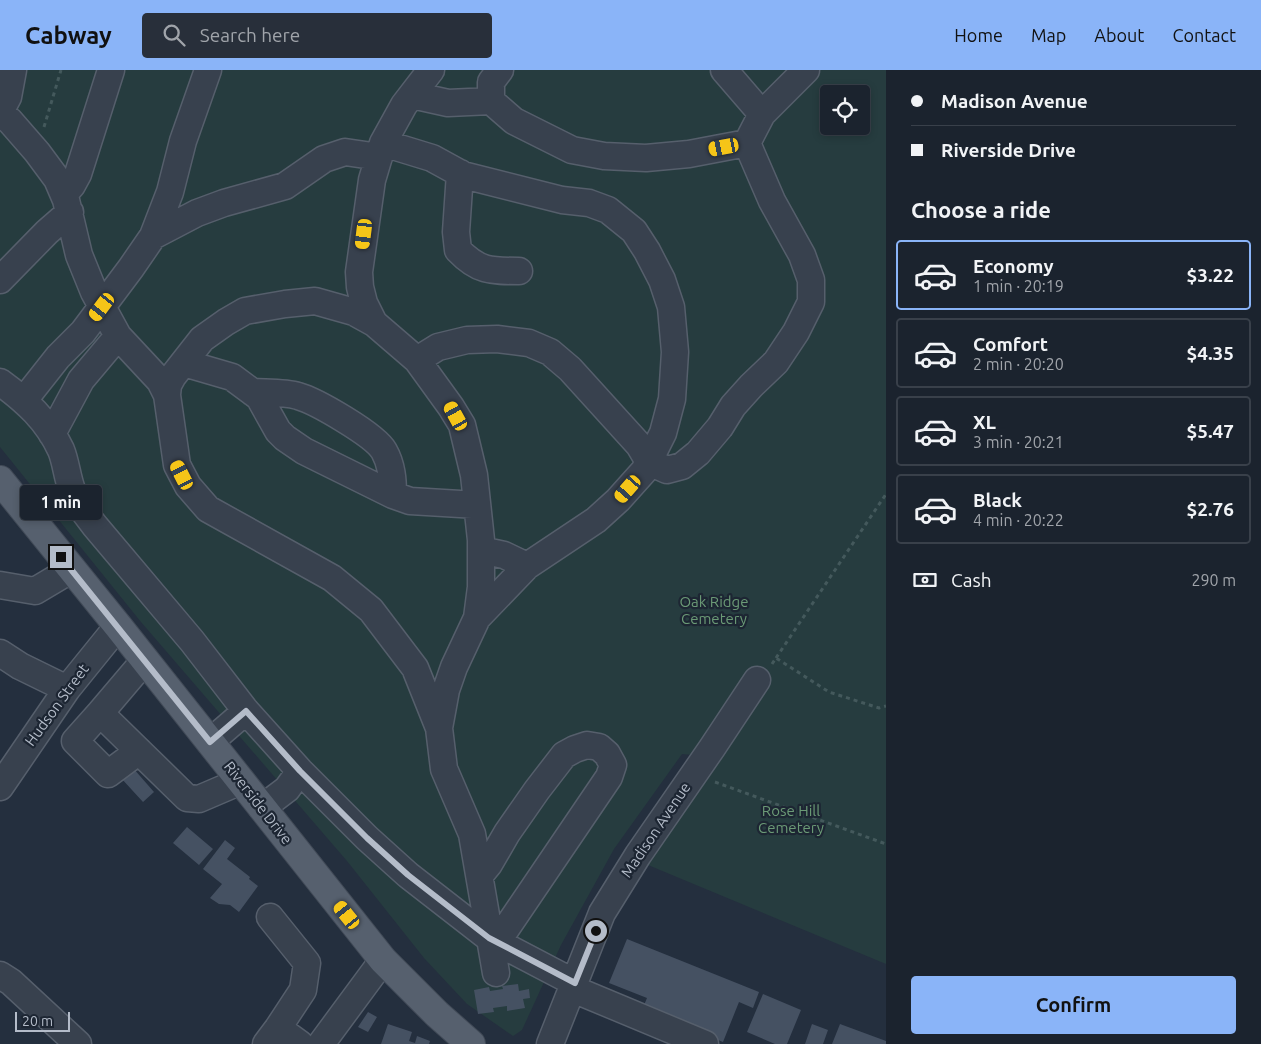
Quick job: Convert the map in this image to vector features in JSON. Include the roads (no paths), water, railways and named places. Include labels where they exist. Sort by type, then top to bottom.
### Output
[{"type":"main road","name":"Riverside Drive","points":[[0,480],[383,960],[437,1014],[471,1044]]},
{"type":"street","points":[[13,70],[8,97],[0,113],[10,121],[37,152],[57,179],[66,203],[79,255],[94,292],[118,336],[160,381],[167,395]]},
{"type":"street","points":[[0,280],[47,232],[66,203],[78,174],[111,70]]},
{"type":"street","points":[[24,400],[58,357],[83,332],[153,236],[170,192],[183,141],[208,70]]},
{"type":"street","points":[[374,323],[364,303],[360,287],[366,215],[372,180],[381,150],[412,95],[431,70]]},
{"type":"street","points":[[491,101],[491,82],[500,70]]},
{"type":"street","points":[[724,70],[762,114]]},
{"type":"street","points":[[747,143],[762,114],[806,70]]},
{"type":"street","points":[[412,95],[448,103],[491,101],[514,121],[548,139],[572,150],[604,156],[646,158],[690,154],[747,143]]},
{"type":"street","points":[[417,360],[438,348],[467,340],[497,339],[529,344],[550,352],[570,369],[639,445],[649,462],[667,470],[682,466],[698,453],[720,427],[733,406],[776,362],[796,332],[811,302],[811,280],[802,255],[772,201],[747,143]]},
{"type":"street","points":[[153,236],[197,213],[224,203],[285,186],[324,159],[345,152],[381,150],[432,158],[460,173],[562,200],[589,203],[608,210],[634,231],[662,280],[671,307],[676,352],[672,399],[663,433],[644,472],[618,500],[596,520],[527,566],[477,618]]},
{"type":"street","points":[[460,173],[456,232],[458,250],[471,263],[493,271],[519,271]]},
{"type":"street","points":[[327,304],[347,294],[360,278]]},
{"type":"street","points":[[439,728],[446,690],[454,667],[477,618],[481,587],[481,550],[474,475],[462,425],[451,406],[417,360],[374,323],[354,312],[315,301],[245,311],[202,339],[168,385],[167,395],[177,465],[188,486],[208,509],[332,578],[371,610],[415,668],[439,728],[444,770],[472,834],[493,940],[496,973]]},
{"type":"street","points":[[52,434],[82,380],[118,336]]},
{"type":"street","points":[[184,363],[232,377],[259,397],[278,432],[285,438],[304,450],[393,495],[410,501],[477,505]]},
{"type":"street","points":[[0,382],[24,400],[45,422],[61,451],[73,490],[82,508],[111,546],[192,641],[246,711],[300,771],[367,838],[408,875],[493,940],[574,986],[705,1044]]},
{"type":"street","points":[[252,392],[296,395],[342,418],[367,434],[384,450],[392,471],[393,495]]},
{"type":"street","points":[[481,550],[504,555],[527,566]]},
{"type":"street","points":[[0,585],[35,591],[72,569]]},
{"type":"street","name":"Hudson Street","points":[[0,787],[67,689],[118,626]]},
{"type":"street","points":[[0,654],[67,689]]},
{"type":"street","points":[[139,751],[108,774],[76,741],[145,660]]},
{"type":"street","points":[[415,668],[454,667]]},
{"type":"street","name":"Madison Avenue","points":[[550,1044],[602,913],[638,855],[757,680]]},
{"type":"street","points":[[210,742],[246,711]]},
{"type":"street","points":[[100,714],[187,798],[199,799],[241,781]]},
{"type":"street","points":[[480,875],[537,790],[564,755],[575,748],[587,745],[599,747],[607,754],[613,765],[610,776],[493,940]]},
{"type":"street","points":[[262,808],[287,789],[300,771]]},
{"type":"street","points":[[461,808],[508,832]]},
{"type":"street","points":[[270,917],[306,963],[303,990],[272,1036],[300,1044]]},
{"type":"street","points":[[322,1044],[383,960]]},
{"type":"street","points":[[0,975],[11,982],[76,1044]]},
{"type":"park label","name":"Oak Ridge Cemetery","points":[[714,610]]},
{"type":"park label","name":"Rose Hill Cemetery","points":[[791,820]]}]
